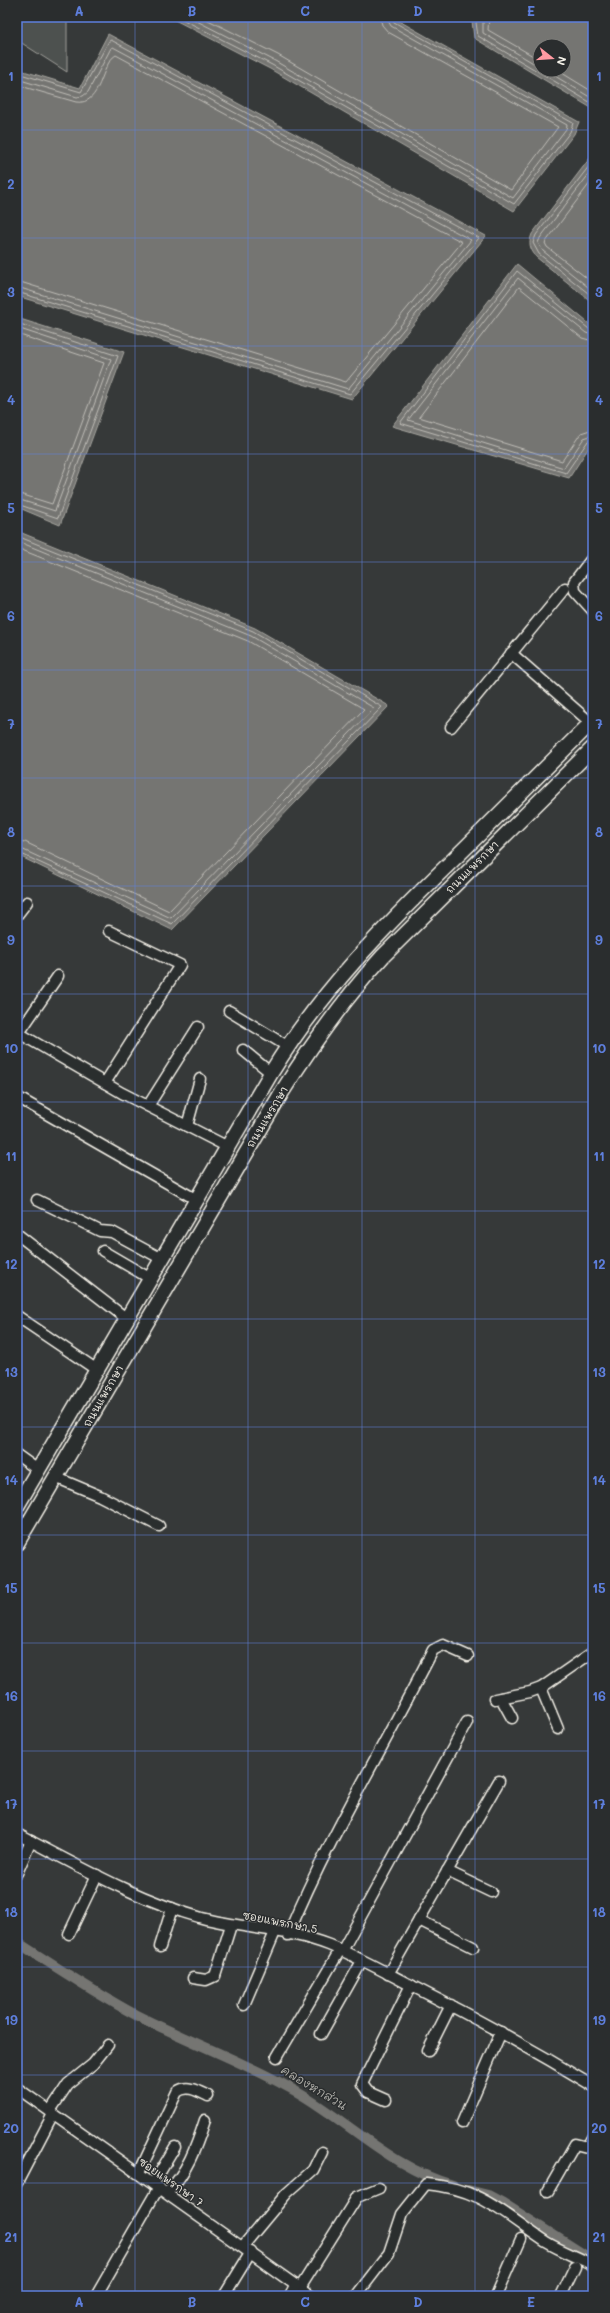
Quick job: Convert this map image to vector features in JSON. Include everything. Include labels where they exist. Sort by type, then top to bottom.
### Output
[{"type":"main road","name":"ถนนแพรกษา","points":[[17,1506],[270,1073],[287,1046],[322,998],[377,935],[592,722]]},
{"type":"main road","name":"ถนนแพรกษา","points":[[17,1542],[278,1098],[328,1022],[354,989],[384,956],[593,748]]},
{"type":"street","points":[[593,557],[574,582],[574,591],[593,611]]},
{"type":"street","points":[[451,727],[565,588]]},
{"type":"street","points":[[511,654],[592,722]]},
{"type":"street","points":[[17,915],[27,902]]},
{"type":"street","points":[[105,1083],[180,965],[109,931]]},
{"type":"street","points":[[58,976],[18,1032],[105,1083],[228,1146]]},
{"type":"street","points":[[229,1012],[287,1046]]},
{"type":"street","points":[[148,1106],[198,1027]]},
{"type":"street","points":[[243,1050],[270,1073]]},
{"type":"street","points":[[187,1126],[200,1079]]},
{"type":"street","points":[[17,1097],[197,1200]]},
{"type":"street","points":[[38,1200],[100,1231],[112,1232],[162,1259]]},
{"type":"street","points":[[17,1234],[127,1319]]},
{"type":"street","points":[[103,1251],[151,1279]]},
{"type":"street","points":[[17,1316],[97,1370]]},
{"type":"street","points":[[17,1455],[38,1470]]},
{"type":"street","points":[[55,1478],[100,1496],[159,1526]]},
{"type":"street","points":[[288,1935],[308,1887],[338,1825],[433,1650],[443,1645],[468,1656]]},
{"type":"street","points":[[512,1718],[498,1698],[543,1691],[593,1652]]},
{"type":"street","points":[[543,1691],[558,1729]]},
{"type":"street","points":[[277,2057],[341,1951],[467,1722]]},
{"type":"street","points":[[388,1974],[499,1781]]},
{"type":"street","name":"ซอยแพรกษา 5","points":[[17,1834],[97,1875],[172,1908],[231,1925],[310,1939],[341,1951],[451,2005],[501,2032],[593,2086]]},
{"type":"street","points":[[17,1873],[31,1841]]},
{"type":"street","points":[[447,1870],[491,1892]]},
{"type":"street","points":[[69,1934],[97,1875]]},
{"type":"street","points":[[160,1947],[172,1908]]},
{"type":"street","points":[[419,1920],[473,1947]]},
{"type":"street","points":[[192,1978],[206,1980],[215,1976],[231,1925]]},
{"type":"street","points":[[244,2005],[275,1932]]},
{"type":"street","points":[[321,2034],[362,1961]]},
{"type":"street","points":[[386,2100],[368,2092],[362,2084],[411,1986]]},
{"type":"street","points":[[428,2051],[451,2005]]},
{"type":"street","points":[[462,2122],[501,2032]]},
{"type":"street","points":[[17,2183],[51,2112],[68,2084],[93,2064],[108,2045]]},
{"type":"street","points":[[139,2173],[177,2092],[185,2087],[208,2096]]},
{"type":"street","name":"ซอยแพรกษา 7","points":[[17,2088],[247,2249],[311,2296]]},
{"type":"street","points":[[159,2188],[176,2183],[189,2162],[205,2120]]},
{"type":"street","points":[[548,2191],[575,2144],[590,2148],[593,2136]]},
{"type":"street","points":[[96,2296],[159,2188],[175,2147]]},
{"type":"street","points":[[224,2296],[247,2249],[287,2193],[313,2170],[322,2152]]},
{"type":"street","points":[[356,2296],[389,2253],[402,2214],[426,2184],[478,2196],[500,2208],[548,2243],[593,2265]]},
{"type":"street","points":[[290,2296],[298,2287],[357,2197],[379,2188]]},
{"type":"street","points":[[496,2296],[521,2239]]},
{"type":"street","points":[[561,2296],[575,2267]]},
{"type":"shaded area","points":[[17,17],[67,17],[67,72],[17,40]]},
{"type":"water","points":[[169,17],[392,17],[579,122],[574,134],[514,211],[270,69]]},
{"type":"water","points":[[475,17],[593,17],[593,109],[541,78],[572,78],[572,38],[532,38],[532,73],[474,38],[472,21]]},
{"type":"water","points":[[108,34],[486,236],[352,399],[17,296],[17,69],[80,88]]},
{"type":"water","points":[[593,154],[593,303],[536,257],[531,248],[530,241],[532,234]]},
{"type":"water","points":[[517,264],[593,327],[593,441],[569,478],[392,426]]},
{"type":"water","points":[[17,318],[124,352],[60,525],[17,507]]},
{"type":"water","points":[[17,531],[255,628],[389,706],[172,930],[17,855]]},
{"type":"waterway","name":"คลองหกส่วน","points":[[17,1942],[121,2007],[156,2025],[278,2081],[316,2104],[392,2157],[432,2178],[453,2185]]},
{"type":"waterway","name":"คลองหกส่วน","points":[[468,2190],[488,2195],[503,2203],[591,2259]]}]
